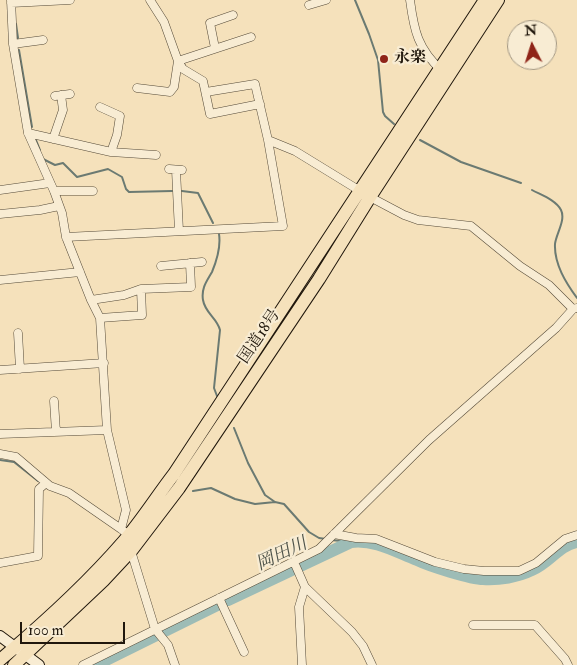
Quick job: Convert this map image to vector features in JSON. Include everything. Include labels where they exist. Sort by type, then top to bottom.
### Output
[{"type":"highway","name":"国道18号","points":[[445,73],[485,0]]},
{"type":"highway","name":"国道18号","points":[[0,660],[64,604],[174,474],[445,73],[498,0]]},
{"type":"highway","name":"国道18号","points":[[14,665],[103,581],[131,551],[189,473],[319,279],[365,194]]},
{"type":"main road","points":[[0,636],[38,665]]},
{"type":"street","points":[[70,0],[11,2],[13,44],[28,133],[54,191],[62,213],[66,237],[100,318],[107,430],[126,510],[125,532]]},
{"type":"street","points":[[150,0],[164,22],[183,70],[203,81],[210,114],[260,104]]},
{"type":"street","points":[[309,5],[326,0]]},
{"type":"street","points":[[410,0],[415,33],[422,48],[445,73]]},
{"type":"street","points":[[215,48],[210,23],[233,14]]},
{"type":"street","points":[[178,61],[251,37]]},
{"type":"street","points":[[13,44],[43,40]]},
{"type":"street","points":[[137,88],[170,92],[174,87],[178,61]]},
{"type":"street","points":[[66,237],[283,226],[268,140],[255,84],[206,92]]},
{"type":"street","points":[[53,139],[63,110],[62,95]]},
{"type":"street","points":[[100,107],[120,116],[117,135],[111,152]]},
{"type":"street","points":[[28,133],[111,152],[156,155]]},
{"type":"street","points":[[83,665],[158,632],[219,598],[296,566],[319,549],[429,440],[556,328],[575,308],[549,285],[520,266],[471,226],[418,220],[404,215],[294,151],[268,140]]},
{"type":"street","points":[[176,170],[179,231]]},
{"type":"street","points":[[0,190],[50,183]]},
{"type":"street","points":[[54,191],[93,191]]},
{"type":"street","points":[[0,214],[59,206]]},
{"type":"street","points":[[161,266],[202,262]]},
{"type":"street","points":[[91,300],[124,295],[141,290],[191,287],[190,263]]},
{"type":"street","points":[[0,280],[80,272]]},
{"type":"street","points":[[100,318],[142,315],[141,290]]},
{"type":"street","points":[[18,333],[20,369]]},
{"type":"street","points":[[0,370],[104,363]]},
{"type":"street","points":[[54,401],[56,432]]},
{"type":"street","points":[[0,434],[107,430]]},
{"type":"street","points":[[0,454],[16,457],[50,486],[69,492],[125,532]]},
{"type":"street","points":[[0,563],[38,556],[39,489],[46,483]]},
{"type":"street","points":[[329,538],[376,539],[434,562],[464,569],[484,571],[519,570],[536,563],[565,539],[577,535]]},
{"type":"street","points":[[131,551],[158,632],[168,645],[175,665]]},
{"type":"street","points":[[296,566],[305,587],[352,632],[363,646],[372,665]]},
{"type":"street","points":[[302,665],[299,607],[305,587]]},
{"type":"street","points":[[219,598],[244,652]]},
{"type":"street","points":[[473,625],[535,625],[565,659],[568,665]]},
{"type":"waterway","points":[[355,0],[378,60],[383,112],[394,124]]},
{"type":"waterway","points":[[16,24],[18,38]]},
{"type":"waterway","points":[[19,50],[32,127]]},
{"type":"waterway","points":[[36,140],[40,150]]},
{"type":"waterway","points":[[420,140],[461,162],[521,183]]},
{"type":"waterway","points":[[43,159],[55,165],[63,163],[77,177],[108,169],[122,177],[129,192],[172,191]]},
{"type":"waterway","points":[[532,190],[552,201],[561,210],[562,223],[555,244],[556,259],[565,280],[577,298]]},
{"type":"waterway","points":[[182,191],[198,193],[213,223]]},
{"type":"waterway","points":[[217,396],[214,388],[220,330],[204,305],[203,292],[217,258],[219,234]]},
{"type":"waterway","points":[[234,428],[248,463],[265,495],[275,502]]},
{"type":"waterway","points":[[0,460],[14,462],[38,481]]},
{"type":"waterway","points":[[193,491],[211,488],[235,499],[255,504],[275,502],[284,504],[309,532],[319,538],[326,539]]},
{"type":"waterway","points":[[331,540],[351,542]]},
{"type":"waterway","points":[[228,600],[351,542],[377,544],[440,569],[469,577],[489,579],[508,578],[527,572],[538,567],[565,547],[577,542]]},
{"type":"waterway","name":"岡田川","points":[[96,665],[217,605]]},
{"type":"place","name":"永楽","points":[[384,59]]}]
